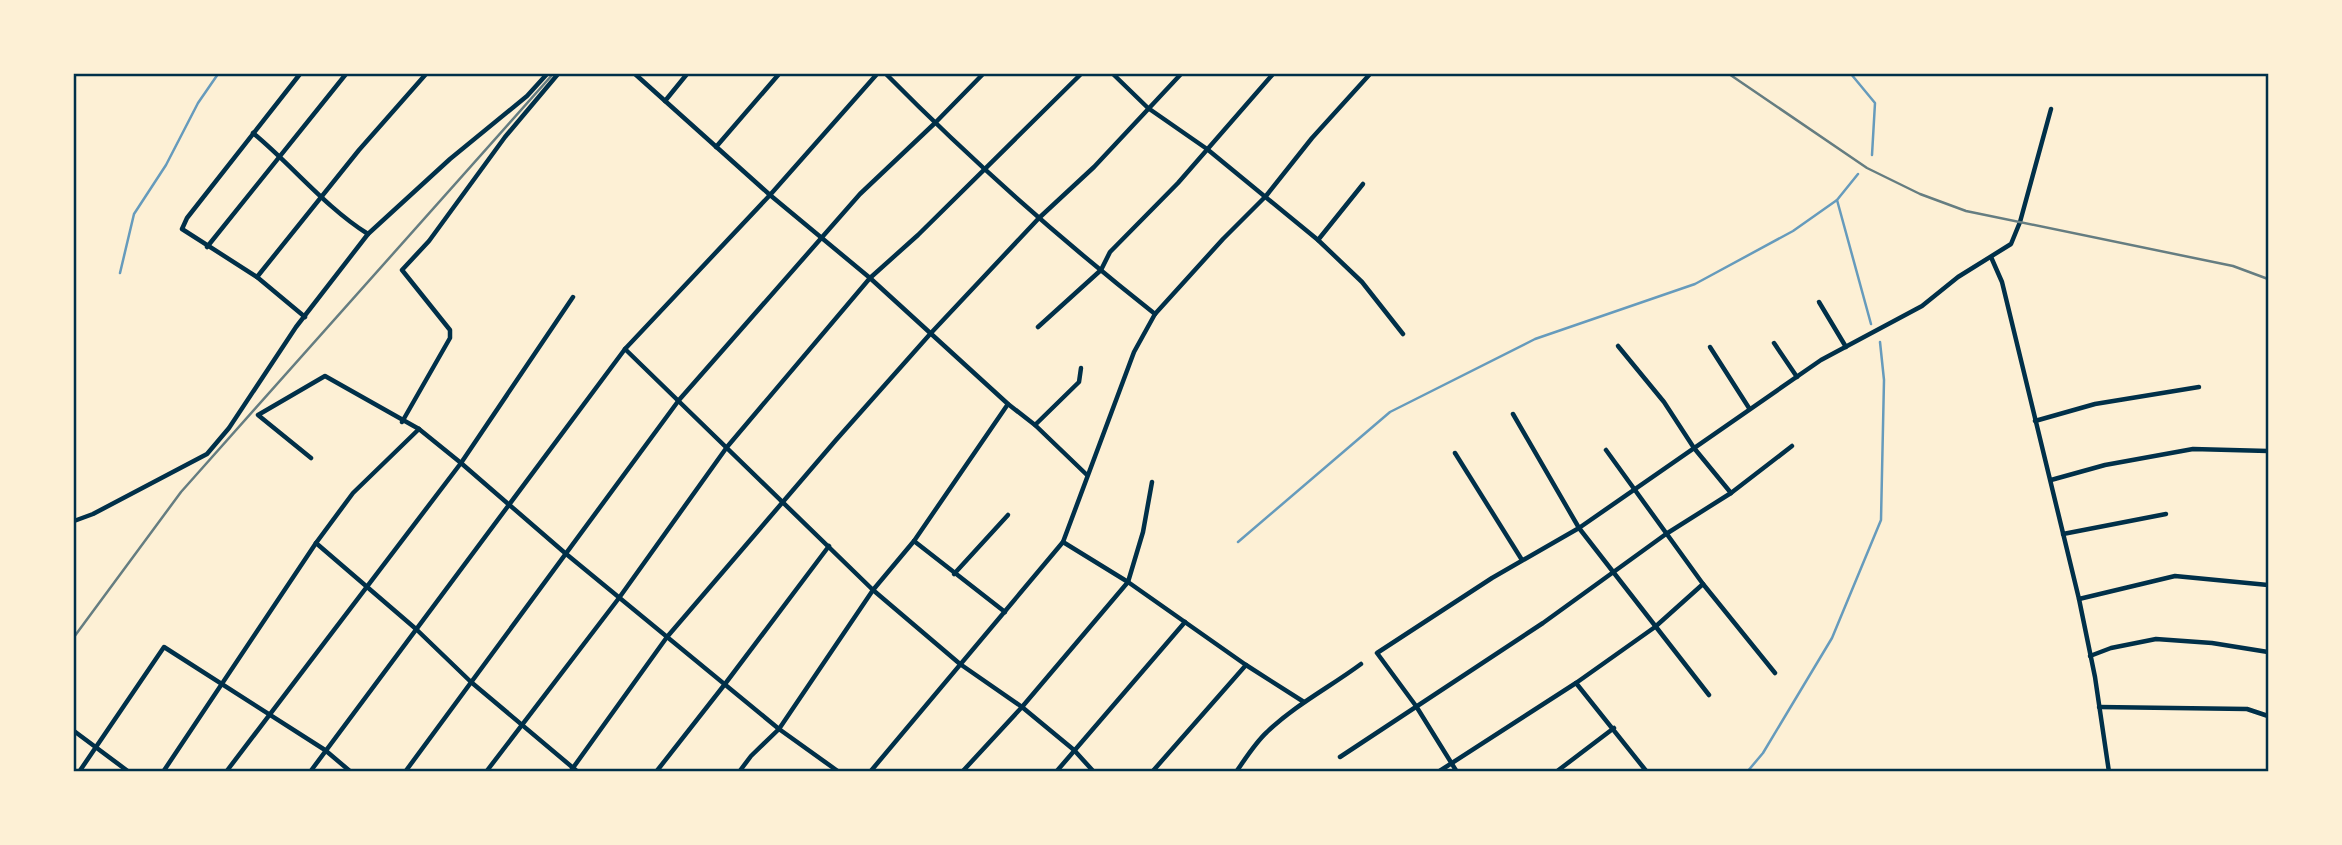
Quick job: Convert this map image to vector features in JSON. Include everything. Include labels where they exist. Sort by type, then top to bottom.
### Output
[{"type":"street","points":[[300,74],[187,218],[182,229],[257,277],[304,317]]},
{"type":"street","points":[[207,247],[281,156],[311,114],[346,74]]},
{"type":"street","points":[[257,277],[359,150],[426,74]]},
{"type":"street","points":[[74,521],[93,514],[207,454],[229,428],[304,317],[368,234],[450,159],[527,96],[547,74]]},
{"type":"street","points":[[402,422],[450,338],[450,330],[402,270],[429,242],[505,137],[558,74]]},
{"type":"street","points":[[635,74],[770,195],[870,278],[1087,475]]},
{"type":"street","points":[[665,101],[687,74]]},
{"type":"street","points":[[716,147],[779,74]]},
{"type":"street","points":[[310,772],[625,349],[770,195],[877,74]]},
{"type":"street","points":[[886,74],[1039,218],[1155,314]]},
{"type":"street","points":[[405,772],[679,400],[860,194],[983,74]]},
{"type":"street","points":[[486,772],[619,598],[727,447],[870,278],[1081,74]]},
{"type":"street","points":[[1113,74],[1148,108],[1207,149],[1318,240],[1362,282],[1404,334]]},
{"type":"street","points":[[316,544],[574,770],[667,637],[783,501],[931,333],[1039,218],[1094,167],[1181,74]]},
{"type":"street","points":[[1038,327],[1101,270],[1110,252],[1160,202],[1273,74]]},
{"type":"street","points":[[870,772],[1063,542],[1134,352],[1155,314],[1223,239],[1266,197],[1312,138],[1367,75]]},
{"type":"street","points":[[1457,772],[1416,706],[1377,653],[1522,560],[1579,528],[1749,408],[1846,346],[1922,306],[1958,277],[2011,244],[2020,222],[2051,109]]},
{"type":"street","points":[[253,133],[281,156],[322,197],[368,234]]},
{"type":"street","points":[[1318,240],[1363,184]]},
{"type":"street","points":[[1992,257],[2002,282],[2079,599],[2109,772]]},
{"type":"street","points":[[226,772],[461,463],[573,297]]},
{"type":"street","points":[[1819,302],[1846,346]]},
{"type":"street","points":[[1774,343],[1797,377]]},
{"type":"street","points":[[1618,346],[1664,402],[1694,448],[1731,493]]},
{"type":"street","points":[[1710,347],[1749,408]]},
{"type":"street","points":[[625,349],[873,590],[960,664],[1023,706],[1074,750],[1094,772]]},
{"type":"street","points":[[1035,425],[1079,382],[1081,368]]},
{"type":"street","points":[[311,458],[258,415],[325,376],[402,422],[419,429],[779,729],[839,772]]},
{"type":"street","points":[[2035,421],[2095,404],[2199,387]]},
{"type":"street","points":[[739,772],[751,756],[779,729],[873,590],[914,541],[1008,404]]},
{"type":"street","points":[[1513,414],[1579,528],[1709,695]]},
{"type":"street","points":[[163,772],[221,682],[354,493],[419,429]]},
{"type":"street","points":[[1340,757],[1476,669],[1666,534],[1731,493],[1792,446]]},
{"type":"street","points":[[1606,450],[1703,584],[1775,673]]},
{"type":"street","points":[[2051,480],[2105,465],[2183,450],[2269,451]]},
{"type":"street","points":[[1455,453],[1522,560]]},
{"type":"street","points":[[962,772],[1023,706],[1128,582],[1143,532],[1152,482]]},
{"type":"street","points":[[2063,534],[2166,514]]},
{"type":"street","points":[[954,574],[1008,515]]},
{"type":"street","points":[[914,541],[1005,612]]},
{"type":"street","points":[[1063,542],[1128,582],[1246,666],[1304,702]]},
{"type":"street","points":[[656,772],[829,546]]},
{"type":"street","points":[[2079,599],[2175,576],[2269,585]]},
{"type":"street","points":[[1438,772],[1577,683],[1655,627],[1703,584]]},
{"type":"street","points":[[1056,772],[1185,622]]},
{"type":"street","points":[[2090,656],[2111,648],[2156,639],[2212,643],[2269,652]]},
{"type":"street","points":[[79,772],[164,647],[326,750],[351,772]]},
{"type":"street","points":[[1237,772],[1266,732],[1304,702],[1329,689],[1361,664]]},
{"type":"street","points":[[1152,772],[1246,666]]},
{"type":"street","points":[[1577,683],[1647,772]]},
{"type":"street","points":[[2099,707],[2247,709],[2269,716]]},
{"type":"street","points":[[1556,772],[1614,728]]},
{"type":"street","points":[[74,731],[130,772]]},
{"type":"waterway","points":[[120,273],[134,214],[166,165],[198,103],[218,74]]},
{"type":"waterway","points":[[1851,74],[1875,103],[1872,155]]},
{"type":"waterway","points":[[1858,174],[1837,200],[1871,324]]},
{"type":"waterway","points":[[1238,542],[1390,412],[1535,339],[1695,284],[1793,231],[1837,200]]},
{"type":"waterway","points":[[1747,772],[1763,753],[1832,638],[1881,520],[1884,380],[1880,342]]},
{"type":"railway","points":[[74,637],[181,492],[553,74]]},
{"type":"railway","points":[[1729,74],[1867,168],[1920,194],[1966,211],[2233,266],[2268,279]]}]
